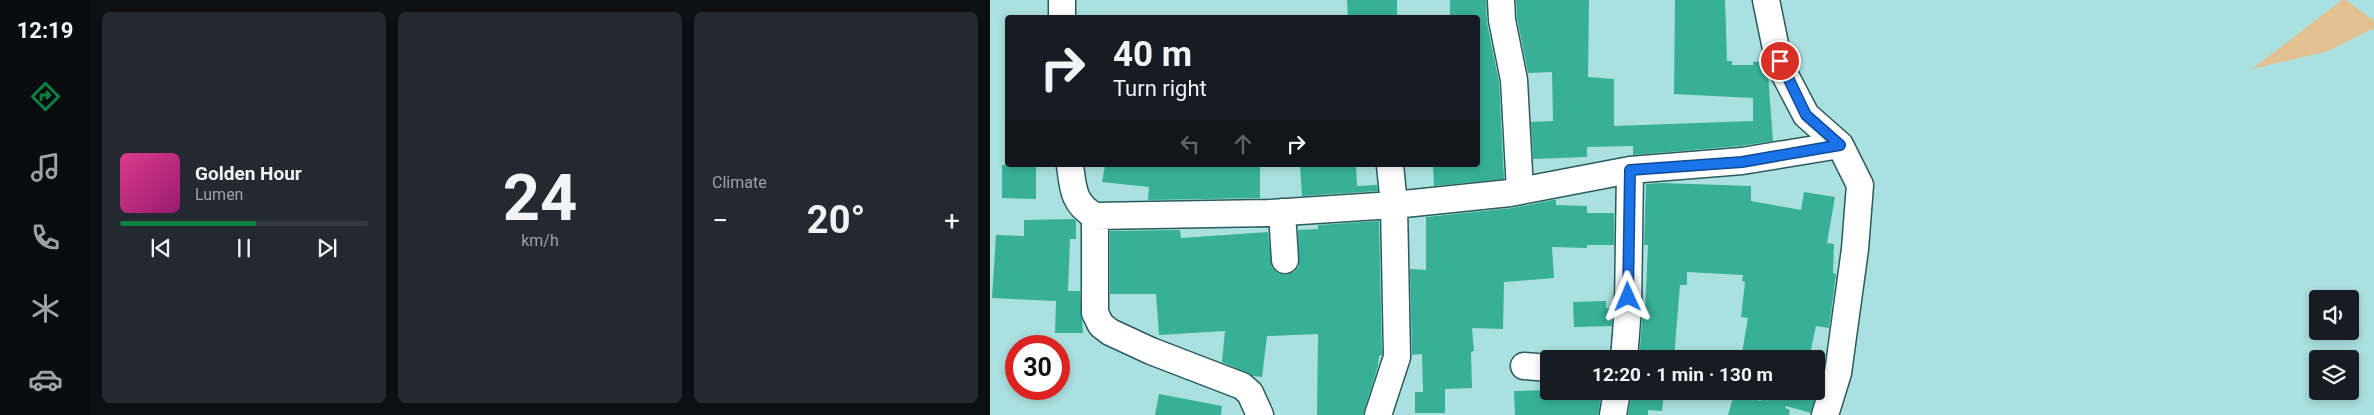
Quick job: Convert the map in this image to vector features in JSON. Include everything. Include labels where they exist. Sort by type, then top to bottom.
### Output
[{"type":"street","points":[[1062,0],[1062,15]]},
{"type":"street","points":[[1500,0],[1514,80],[1520,191]]},
{"type":"street","points":[[1766,0],[1776,49],[1788,81],[1806,115],[1840,145],[1860,185],[1855,249],[1838,373],[1825,415]]},
{"type":"street","points":[[1070,167],[1074,191],[1083,209],[1095,216],[1282,212],[1394,205],[1520,191],[1630,170],[1742,162],[1840,145]]},
{"type":"street","points":[[1378,415],[1397,357],[1394,205],[1390,167]]},
{"type":"street","points":[[1625,350],[1628,308],[1630,170]]},
{"type":"street","points":[[1282,212],[1285,260]]},
{"type":"street","points":[[1095,216],[1095,313],[1101,325],[1110,332],[1151,351],[1242,386],[1250,393],[1260,415]]},
{"type":"street","points":[[1613,415],[1616,400]]},
{"type":"shaded area","points":[[2342,0],[2346,0],[2374,21],[2374,28],[2328,51],[2252,69]]},
{"type":"building","points":[[1347,0],[1397,0],[1397,15],[1348,15]]},
{"type":"building","points":[[1450,0],[1486,0],[1487,23],[1499,82],[1504,179],[1434,186],[1433,167],[1480,167],[1480,15],[1450,15]]},
{"type":"building","points":[[1516,0],[1589,0],[1588,77],[1614,79],[1614,126],[1753,121],[1753,98],[1674,94],[1675,0],[1725,0],[1727,61],[1732,61],[1732,65],[1753,65],[1753,62],[1764,61],[1768,74],[1773,141],[1740,146],[1633,155],[1633,146],[1587,147],[1587,157],[1533,159],[1531,122],[1553,121],[1552,72],[1528,73],[1517,18]]},
{"type":"building","points":[[1002,165],[1005,165],[1005,167],[1036,167],[1036,199],[1002,198]]},
{"type":"building","points":[[1105,167],[1260,167],[1260,198],[1148,200],[1149,187],[1102,182]]},
{"type":"building","points":[[1300,167],[1356,167],[1357,186],[1377,185],[1378,191],[1302,196]]},
{"type":"building","points":[[1646,184],[1751,186],[1751,201],[1801,210],[1804,192],[1835,197],[1827,243],[1834,244],[1833,273],[1836,274],[1829,328],[1816,326],[1811,350],[1743,350],[1748,318],[1741,317],[1745,282],[1742,281],[1743,275],[1687,272],[1687,285],[1680,285],[1675,350],[1640,350],[1643,311],[1645,311],[1648,245],[1644,245]]},
{"type":"building","points":[[1556,200],[1556,205],[1587,206],[1587,213],[1614,213],[1614,245],[1587,245],[1587,248],[1552,247],[1554,278],[1504,282],[1503,329],[1472,328],[1474,351],[1471,352],[1472,388],[1445,389],[1445,413],[1415,413],[1415,392],[1423,392],[1422,354],[1412,355],[1410,269],[1426,270],[1426,217],[1512,208]]},
{"type":"building","points":[[1074,219],[1076,221],[1076,239],[1070,239],[1068,291],[1080,291],[1083,333],[1055,333],[1056,301],[992,298],[996,235],[1024,236],[1024,220]]},
{"type":"building","points":[[1379,221],[1382,355],[1379,356],[1378,366],[1363,415],[1317,415],[1318,334],[1267,336],[1262,377],[1253,376],[1222,362],[1225,331],[1159,335],[1156,294],[1110,294],[1110,231],[1180,230],[1181,238],[1268,232],[1272,268],[1278,273],[1285,275],[1294,272],[1299,266],[1298,230],[1318,229],[1318,225]]},
{"type":"building","points":[[1606,301],[1606,308],[1613,309],[1612,326],[1574,327],[1573,302]]},
{"type":"building","points":[[1540,390],[1540,400],[1600,400],[1598,415],[1515,415],[1514,391]]},
{"type":"building","points":[[1159,394],[1222,406],[1221,415],[1155,415]]},
{"type":"building","points":[[1630,400],[1663,400],[1662,411],[1648,410],[1648,415],[1628,415]]},
{"type":"building","points":[[1732,400],[1815,400],[1811,413],[1786,406],[1785,408],[1790,410],[1789,415],[1728,415]]},
{"type":"route","points":[[1628,297],[1627,259],[1630,170],[1742,162],[1840,145],[1806,115],[1780,61]]}]
